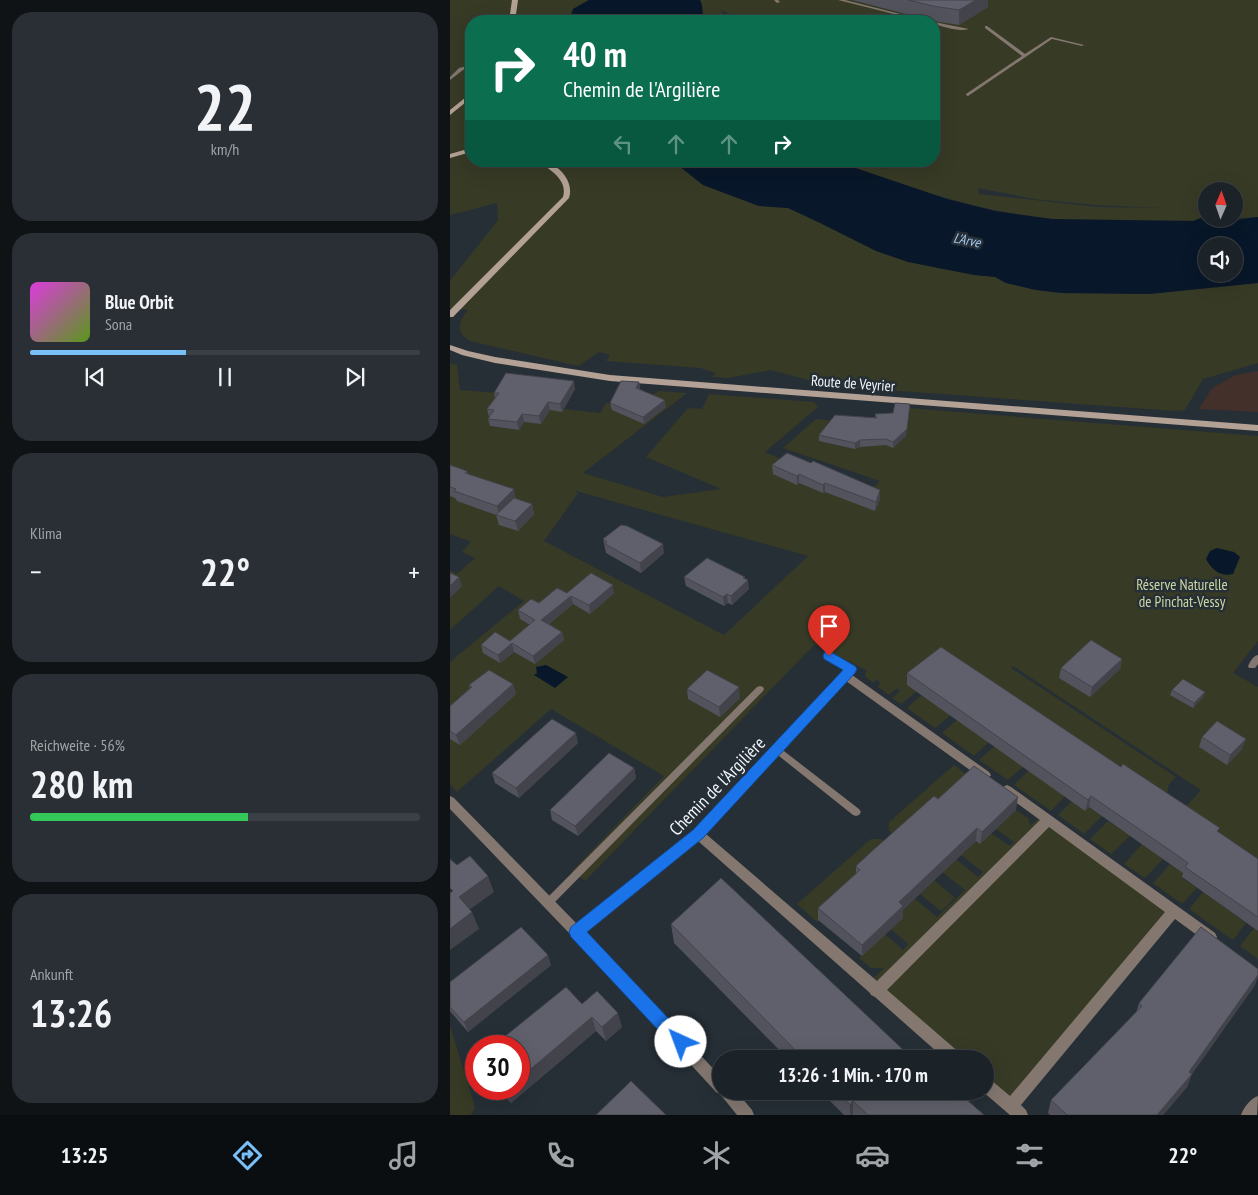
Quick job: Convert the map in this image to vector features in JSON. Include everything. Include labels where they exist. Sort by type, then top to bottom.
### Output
[{"type":"main road","points":[[513,15],[515,0]]},
{"type":"main road","points":[[450,113],[465,99]]},
{"type":"main road","points":[[450,156],[465,152]]},
{"type":"main road","points":[[450,315],[566,198],[568,190],[566,183],[550,167]]},
{"type":"main road","name":"Route de Veyrier","points":[[450,347],[465,353],[495,360],[569,373],[620,379],[1258,428]]},
{"type":"street","points":[[829,656],[851,669],[845,676],[1220,944]]},
{"type":"street","name":"Chemin de l'Argilière","points":[[576,932],[698,834],[845,676]]},
{"type":"street","points":[[450,801],[548,902],[712,1077]]},
{"type":"street","points":[[876,991],[1048,820]]},
{"type":"street","points":[[698,834],[945,1050]]},
{"type":"street","points":[[994,1092],[1016,1110],[1174,911]]},
{"type":"street","points":[[734,1100],[748,1115]]},
{"type":"street","points":[[1248,1115],[1258,1103]]},
{"type":"lane","points":[[840,0],[901,15]]},
{"type":"lane","points":[[940,24],[967,29]]},
{"type":"lane","points":[[986,27],[1024,56]]},
{"type":"lane","points":[[968,95],[1051,38],[1082,45]]},
{"type":"lane","points":[[450,79],[465,68]]},
{"type":"lane","points":[[1252,666],[1258,658]]},
{"type":"lane","points":[[548,902],[760,689]]},
{"type":"lane","points":[[777,750],[856,812]]},
{"type":"shaded area","points":[[1258,371],[1258,412],[1199,409],[1212,388],[1236,375]]},
{"type":"green space","points":[[450,0],[589,0],[573,9],[571,15],[465,15],[465,167],[680,167],[703,185],[759,206],[788,208],[937,268],[995,277],[1006,283],[1036,290],[1062,293],[1149,294],[1258,283],[1258,363],[1203,379],[1185,410],[1175,411],[830,386],[771,370],[728,378],[712,377],[716,373],[700,368],[606,361],[610,355],[599,352],[578,366],[470,341],[465,338],[460,330],[460,326],[462,318],[468,310],[450,308],[450,281],[498,220],[497,203],[450,215]]},
{"type":"green space","points":[[700,0],[1258,0],[1258,217],[1243,218],[1243,182],[1198,182],[1198,219],[1193,221],[1087,221],[1024,216],[970,205],[851,167],[878,167],[887,169],[883,167],[940,167],[940,15],[730,15],[720,9],[724,15],[703,15]],"holes":[[[978,188],[1034,199],[1095,205],[1163,208],[1098,207],[979,194]]]},
{"type":"green space","name":"Réserve Naturelle de Pinchat-Vessy","points":[[450,363],[457,365],[460,390],[500,393],[490,426],[519,430],[524,422],[541,424],[550,410],[564,409],[600,413],[606,403],[634,406],[659,391],[687,393],[583,473],[663,497],[721,489],[646,457],[688,408],[702,409],[709,394],[814,402],[818,407],[765,452],[811,472],[871,490],[880,481],[783,448],[816,419],[843,422],[893,418],[895,407],[1258,436],[1258,641],[1233,673],[1258,687],[1258,873],[1179,814],[1201,790],[1013,666],[1011,668],[1176,777],[1169,784],[1167,795],[917,691],[901,704],[892,698],[900,691],[897,688],[889,695],[878,687],[880,683],[877,679],[873,683],[865,676],[866,670],[815,644],[585,881],[572,871],[664,776],[551,709],[457,792],[450,784],[450,662],[524,601],[499,586],[450,630],[450,571],[457,574],[475,558],[462,552],[471,542],[450,534]],"holes":[[[576,491],[808,556],[724,635],[544,541],[578,493]]]},
{"type":"green space","points":[[922,695],[951,715],[935,728],[907,708]]},
{"type":"green space","points":[[957,720],[989,742],[974,756],[942,733]]},
{"type":"green space","points":[[995,746],[1023,767],[1008,780],[979,760]]},
{"type":"green space","points":[[954,765],[973,779],[900,839],[889,831],[889,822]]},
{"type":"green space","points":[[1029,770],[1065,796],[1051,811],[1014,785]]},
{"type":"green space","points":[[1072,801],[1089,807],[1102,816],[1084,834],[1058,815]]},
{"type":"green space","points":[[1016,810],[1028,818],[1030,826],[1042,815],[1174,911],[1011,1106],[994,1092],[994,1050],[945,1050],[868,984],[884,968],[871,968],[859,958],[885,934],[903,950],[908,944],[891,929],[899,914],[915,899],[937,917],[965,890],[942,872],[956,859],[978,877],[983,872],[961,855],[976,841],[980,844],[991,833],[1010,846],[1014,842],[996,829]]},
{"type":"green space","points":[[1108,821],[1130,836],[1111,854],[1090,839]]},
{"type":"green space","points":[[871,839],[881,839],[891,846],[817,922],[797,904]]},
{"type":"green space","points":[[1142,844],[1163,859],[1145,878],[1124,864]]},
{"type":"green space","points":[[1170,864],[1185,874],[1182,878],[1197,888],[1182,904],[1153,883]]},
{"type":"green space","points":[[934,880],[955,898],[941,911],[920,894]]},
{"type":"green space","points":[[1203,892],[1246,923],[1233,940],[1189,909]]},
{"type":"green space","points":[[1254,928],[1258,931],[1258,959],[1240,946]]},
{"type":"green space","points":[[450,1026],[465,1075],[465,1100],[473,1100],[475,1107],[471,1115],[450,1115]]},
{"type":"water","points":[[589,0],[700,0],[703,15],[571,15],[573,9]]},
{"type":"water","name":"L'Arve","points":[[680,167],[853,167],[947,199],[995,211],[1052,219],[1193,221],[1198,219],[1198,228],[1242,228],[1243,219],[1258,217],[1258,283],[1149,294],[1062,293],[1036,290],[1006,283],[995,277],[974,275],[908,262],[876,251],[788,208],[759,206],[703,185]]},
{"type":"water","points":[[1217,548],[1234,552],[1240,557],[1233,574],[1220,573],[1208,563],[1206,559],[1210,551]]},
{"type":"water","points":[[546,665],[568,677],[555,688],[534,675],[537,673],[536,667]]},
{"type":"building","points":[[908,0],[976,0],[959,10]]},
{"type":"building","points":[[506,373],[574,381],[560,404],[548,402],[539,416],[522,414],[517,422],[488,419],[494,410],[487,409],[499,393],[494,393]]},
{"type":"building","points":[[621,381],[639,382],[636,388],[665,400],[643,417],[610,403]]},
{"type":"building","points":[[895,403],[910,404],[907,429],[893,442],[886,439],[860,440],[855,443],[819,435],[835,415],[877,418],[875,414],[893,413]]},
{"type":"building","points":[[787,453],[811,463],[813,461],[880,490],[876,502],[825,483],[823,485],[799,474],[797,476],[772,465]]},
{"type":"building","points":[[450,465],[467,471],[465,473],[514,489],[497,506],[454,491],[456,489],[450,487]]},
{"type":"building","points":[[514,498],[532,504],[515,521],[496,515]]},
{"type":"building","points":[[621,525],[627,526],[663,544],[640,563],[605,544],[607,542],[603,539]]},
{"type":"building","points":[[707,558],[748,580],[731,596],[727,594],[723,597],[684,577]]},
{"type":"building","points":[[450,573],[459,577],[450,586]]},
{"type":"building","points":[[591,573],[613,585],[589,605],[571,596],[541,620],[562,632],[533,656],[512,643],[498,655],[481,645],[495,632],[510,641],[535,620],[518,610],[531,599],[539,603],[557,588],[567,593]]},
{"type":"building","points":[[1091,640],[1122,659],[1092,687],[1061,668]]},
{"type":"building","points":[[941,647],[1121,767],[1123,764],[1220,828],[1217,831],[1258,859],[1258,917],[1185,867],[1188,863],[1174,853],[1091,796],[1088,800],[907,673]]},
{"type":"building","points":[[489,670],[513,684],[456,735],[450,731],[450,706],[472,687],[469,685]]},
{"type":"building","points":[[707,670],[739,687],[719,707],[687,689]]},
{"type":"building","points":[[1183,679],[1205,692],[1194,703],[1172,690]]},
{"type":"building","points":[[552,719],[576,733],[516,788],[492,773]]},
{"type":"building","points":[[1217,721],[1246,739],[1230,755],[1202,737]]},
{"type":"building","points":[[609,753],[634,768],[575,826],[550,810]]},
{"type":"building","points":[[974,766],[1018,797],[982,832],[977,828],[899,902],[903,906],[862,945],[818,908],[860,870],[856,866],[871,852],[934,796],[938,799]]},
{"type":"building","points":[[470,856],[488,876],[459,897],[472,912],[450,929],[450,893],[453,891],[450,888],[450,859],[457,865]]},
{"type":"building","points":[[721,878],[903,1050],[795,1050],[671,924]]},
{"type":"building","points":[[521,927],[548,955],[464,1022],[450,1007],[450,982]]},
{"type":"building","points":[[1201,927],[1258,969],[1258,975],[1189,1072],[1192,1074],[1157,1115],[1067,1115],[1051,1100],[1142,1006],[1139,1003]]},
{"type":"building","points":[[566,987],[582,1004],[597,991],[618,1013],[602,1027],[592,1017],[530,1070],[530,1035],[507,1035]]},
{"type":"building","points":[[631,1081],[666,1115],[596,1115]]},
{"type":"building","points":[[845,1100],[967,1100],[984,1115],[868,1115],[853,1101],[850,1105]]},
{"type":"route","points":[[681,1042],[576,932],[698,834],[851,669],[829,656]]}]
